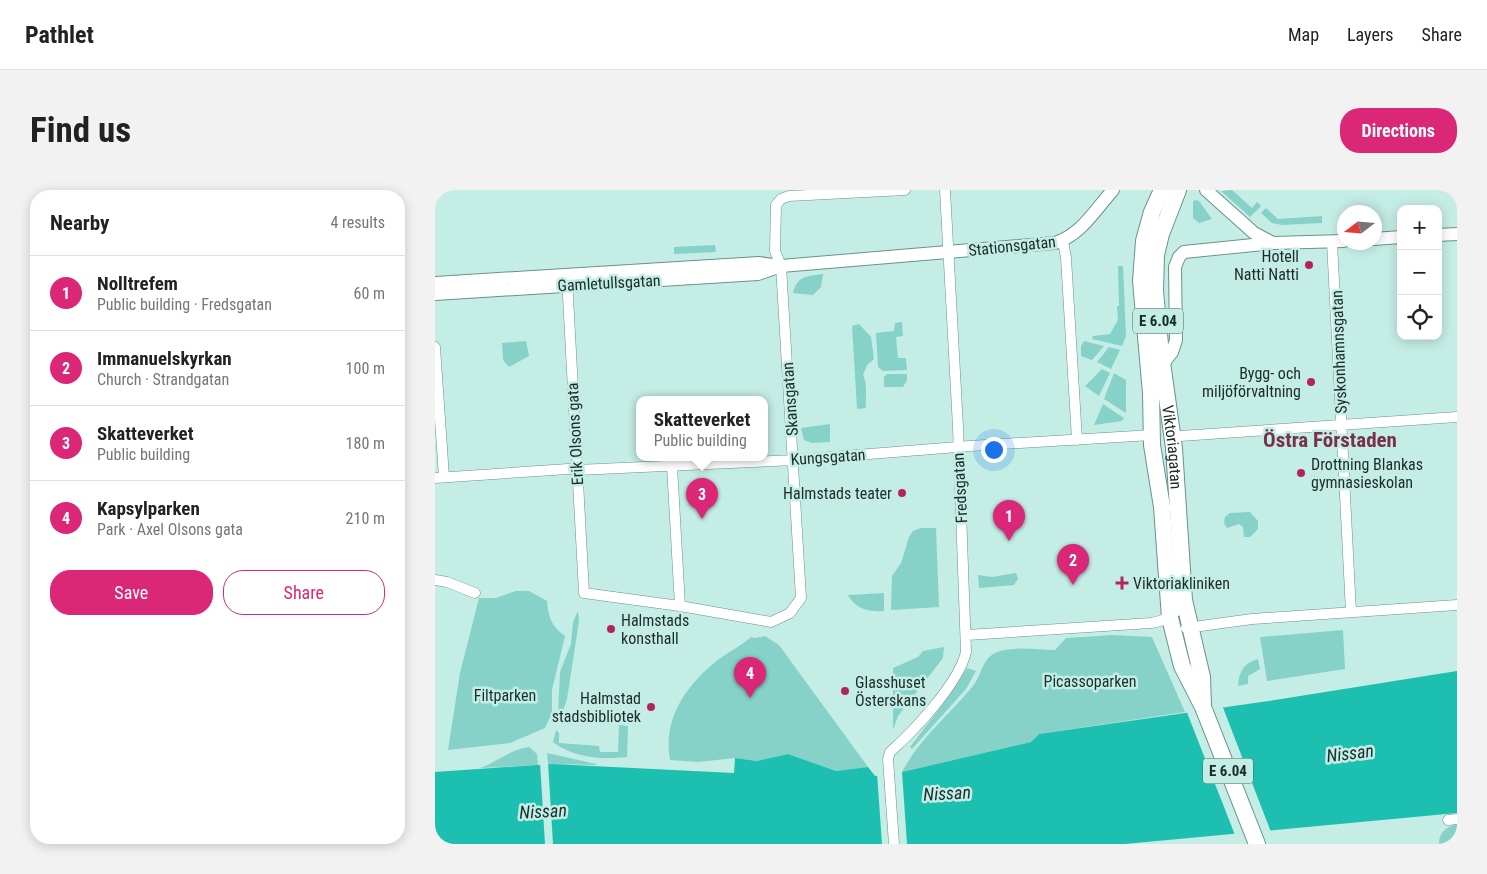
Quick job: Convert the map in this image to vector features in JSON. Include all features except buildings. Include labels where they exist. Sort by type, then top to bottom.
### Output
[{"type":"highway","name":"E 6.04","points":[[1149,257],[1148,227],[1162,190]]},
{"type":"highway","name":"E 6.04","points":[[1149,257],[1161,234],[1178,190]]},
{"type":"highway","name":"Viktoriagatan","points":[[1149,257],[1156,298],[1163,365],[1152,435],[1179,628],[1182,666],[1203,707]]},
{"type":"highway","name":"Viktoriagatan","points":[[1149,257],[1143,311],[1179,509],[1184,600],[1179,628],[1195,648],[1202,677],[1203,707]]},
{"type":"highway","name":"Viktoriagatan","points":[[1158,390],[1180,436],[1183,461],[1179,509]]},
{"type":"highway","name":"Viktoriagatan","points":[[1158,390],[1163,462],[1162,508]]},
{"type":"highway","name":"E 6.04","points":[[1203,707],[1255,839]]},
{"type":"street","name":"Skansgatan","points":[[680,606],[771,622],[790,613],[801,598],[781,266],[775,251],[775,209],[778,202],[789,196],[905,190]]},
{"type":"street","name":"Fredsgatan","points":[[894,844],[889,767],[890,752],[933,706],[956,676],[964,662],[967,636],[945,190]]},
{"type":"street","name":"Stationsgatan","points":[[949,251],[1039,245],[1063,241],[1084,224],[1113,190]]},
{"type":"street","points":[[1206,190],[1254,233],[1273,243]]},
{"type":"street","points":[[1442,235],[1457,234]]},
{"type":"street","points":[[1382,238],[1397,237]]},
{"type":"street","points":[[1063,241],[1066,258],[1077,440]]},
{"type":"street","points":[[1163,365],[1172,352],[1176,340],[1175,267],[1179,256],[1184,252],[1273,243],[1337,241]]},
{"type":"street","name":"Syskonhamnsgatan","points":[[1338,250],[1342,425],[1351,612]]},
{"type":"street","name":"Gamletullsgatan","points":[[435,294],[759,263],[781,266],[949,251]]},
{"type":"street","name":"Gamletullsgatan","points":[[435,284],[567,280]]},
{"type":"street","name":"Erik Olsons gata","points":[[567,280],[584,593],[680,606]]},
{"type":"street","points":[[435,347],[439,477]]},
{"type":"street","points":[[1180,436],[1342,425],[1352,422],[1457,417]]},
{"type":"street","name":"Kungsgatan","points":[[439,477],[568,469],[793,460],[957,447],[1152,435]]},
{"type":"street","points":[[672,466],[680,606]]},
{"type":"street","points":[[435,580],[447,582],[475,593]]},
{"type":"street","points":[[967,636],[1151,623],[1179,628],[1252,619],[1457,605]]},
{"type":"green space","points":[[1232,190],[1252,208],[1257,202],[1261,206],[1250,217],[1221,191]]},
{"type":"green space","points":[[1193,201],[1199,201],[1212,219],[1199,223],[1193,218]]},
{"type":"green space","points":[[1266,208],[1278,219],[1322,216],[1322,223],[1282,225],[1272,223],[1261,213]]},
{"type":"green space","points":[[715,245],[716,252],[674,254],[674,247]]},
{"type":"green space","points":[[1118,266],[1123,266],[1126,336],[1122,346],[1092,339],[1093,336],[1110,334],[1118,320]]},
{"type":"green space","points":[[823,274],[821,287],[813,295],[793,293],[797,283],[803,278]]},
{"type":"green space","points":[[902,322],[903,336],[896,337],[898,358],[906,358],[907,370],[883,371],[878,367],[876,333],[894,331],[895,323]]},
{"type":"green space","points":[[859,324],[871,337],[874,359],[867,365],[863,375],[866,387],[866,408],[857,409],[852,326]]},
{"type":"green space","points":[[526,341],[529,356],[509,367],[503,360],[502,343]]},
{"type":"green space","points":[[1084,341],[1104,346],[1092,360],[1081,356],[1081,346]]},
{"type":"green space","points":[[1109,347],[1120,350],[1111,369],[1097,362]]},
{"type":"green space","points":[[1102,369],[1110,373],[1099,396],[1085,386]]},
{"type":"green space","points":[[1114,373],[1126,380],[1126,413],[1104,399]]},
{"type":"green space","points":[[887,374],[907,374],[907,380],[903,387],[884,387],[884,377]]},
{"type":"green space","points":[[1103,404],[1124,418],[1122,421],[1094,425]]},
{"type":"green space","points":[[830,424],[830,442],[812,443],[804,440],[801,428]]},
{"type":"green space","points":[[1250,512],[1258,521],[1258,529],[1250,537],[1244,537],[1243,527],[1239,524],[1227,528],[1224,523],[1225,517],[1230,513]]},
{"type":"green space","points":[[921,528],[936,528],[939,607],[891,610],[892,576],[901,563],[909,537],[913,531]]},
{"type":"green space","points":[[1016,573],[1018,579],[1014,585],[979,588],[978,575],[992,577]]},
{"type":"green space","name":"Filtparken","points":[[516,591],[529,591],[547,601],[551,621],[565,636],[552,690],[552,713],[545,728],[510,743],[448,750],[460,673],[479,598],[496,598]]},
{"type":"green space","points":[[884,593],[884,611],[863,609],[854,604],[848,595]]},
{"type":"green space","points":[[578,611],[579,621],[567,699],[563,711],[558,715],[560,672],[571,644],[573,622]]},
{"type":"green space","points":[[1343,630],[1345,669],[1267,681],[1260,637]]},
{"type":"green space","name":"Picassoparken","points":[[1113,635],[1152,637],[1185,712],[1039,734],[1031,742],[902,772],[925,738],[973,686],[986,661],[993,654],[1015,649],[1055,650],[1066,638]]},
{"type":"green space","points":[[765,636],[779,645],[868,767],[836,771],[788,754],[757,761],[735,758],[698,762],[670,760],[670,729],[674,715],[689,689],[699,677],[722,657],[751,637]]},
{"type":"green space","points":[[944,647],[943,658],[898,716],[893,730],[893,668],[918,657],[923,651]]},
{"type":"green space","points":[[1258,659],[1260,669],[1248,676],[1248,684],[1238,686],[1243,668]]},
{"type":"green space","points":[[967,668],[976,671],[966,689],[912,749],[910,747],[949,696]]},
{"type":"green space","points":[[619,725],[628,726],[627,757],[598,758],[579,755],[553,742],[556,730],[559,733],[559,743],[599,746],[600,752],[618,752]]},
{"type":"green space","points":[[529,747],[537,754],[538,765],[480,768],[509,753]]},
{"type":"green space","points":[[547,753],[596,764],[596,765],[548,764]]},
{"type":"green space","points":[[1457,824],[1457,844],[1439,844],[1440,836],[1444,831]]},
{"type":"water","name":"Nissan","points":[[1457,671],[1457,813],[1125,844],[435,844],[435,772],[552,764],[734,773],[735,758],[757,761],[788,754],[836,771],[868,767],[875,776],[902,772],[1031,742],[1039,734],[1275,700]]},
{"type":"pier","points":[[1222,705],[1271,832],[1235,835],[1186,710]]},
{"type":"pier","points":[[540,762],[548,762],[553,844],[545,844]]},
{"type":"pier","points":[[902,772],[907,844],[882,844],[877,773]]},
{"type":"place","name":"Hotell Natti Natti","points":[[1309,265]]},
{"type":"place","name":"Bygg- och miljöförvaltning","points":[[1311,382]]},
{"type":"place","name":"Drottning Blankas gymnasieskolan","points":[[1301,473]]},
{"type":"place","name":"Halmstads teater","points":[[902,493]]},
{"type":"place","name":"Skatteverket","points":[[702,519]]},
{"type":"place","name":"Nolltrefem","points":[[1009,541]]},
{"type":"place","name":"Viktoriakliniken","points":[[1122,583]]},
{"type":"place","name":"Immanuelskyrkan","points":[[1073,585]]},
{"type":"place","name":"Halmstads konsthall","points":[[611,629]]},
{"type":"place","name":"Glasshuset Österskans","points":[[845,691]]},
{"type":"place","name":"Kapsylparken","points":[[750,698]]},
{"type":"place","name":"Halmstad stadsbibliotek","points":[[651,707]]},
{"type":"district","name":"Östra Förstaden","points":[[1330,440]]}]
